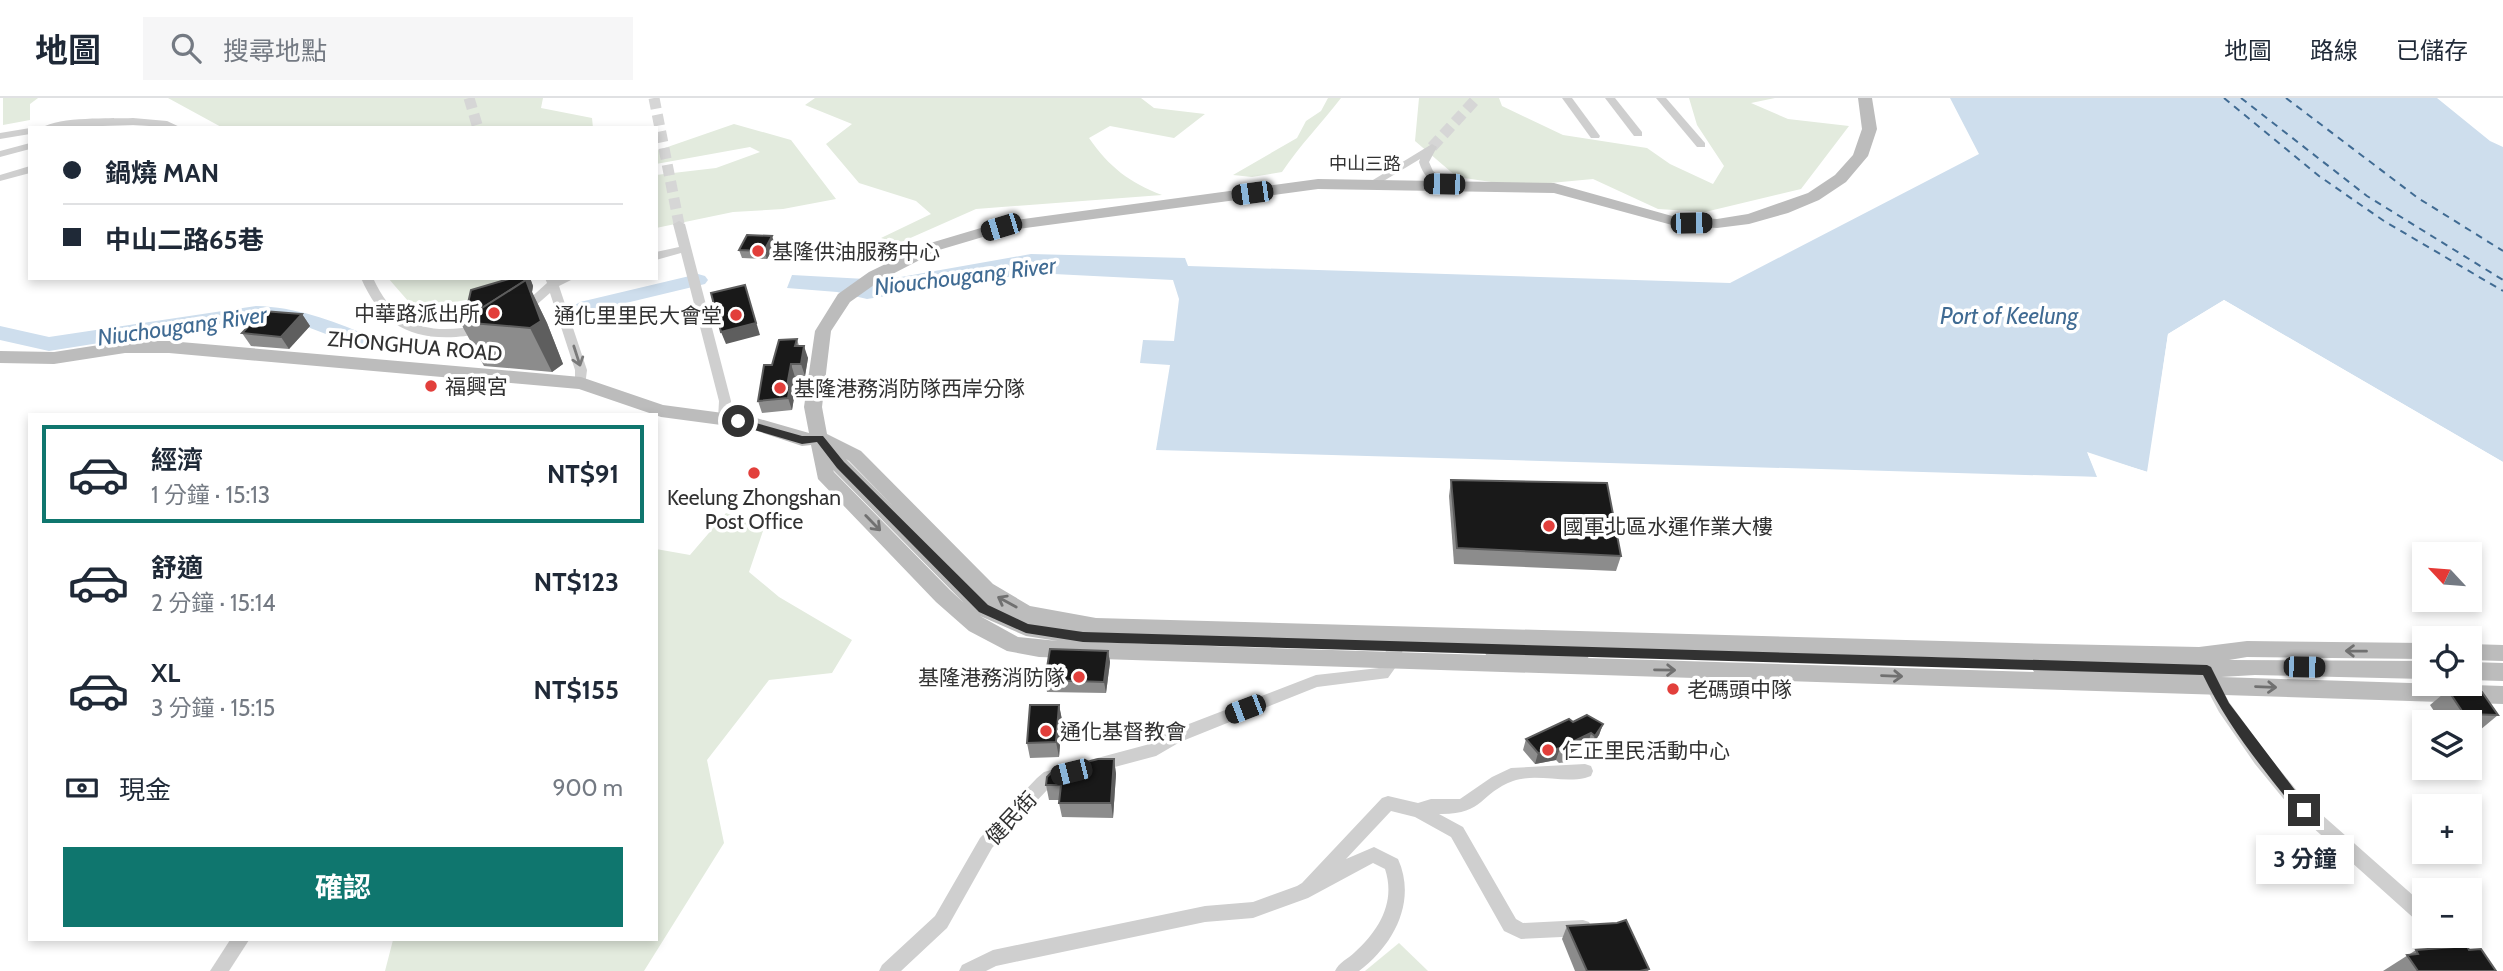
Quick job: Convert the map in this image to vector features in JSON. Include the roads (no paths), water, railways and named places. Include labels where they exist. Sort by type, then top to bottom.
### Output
[{"type":"street","points":[[1567,98],[1595,136]]},
{"type":"street","points":[[1610,98],[1643,133],[1621,98]]},
{"type":"street","points":[[1661,98],[1701,145]]},
{"type":"street","name":"中山三路","points":[[819,438],[813,407],[817,359],[823,331],[844,298],[872,278],[933,247],[1001,227],[1318,184],[1444,184],[1579,191],[1665,220],[1691,223],[1755,218],[1828,189],[1854,167],[1869,140],[1871,114],[1866,98]]},
{"type":"street","points":[[54,126],[69,122],[156,121],[171,126]]},
{"type":"street","points":[[0,136],[28,131]]},
{"type":"street","points":[[0,154],[28,147]]},
{"type":"street","points":[[1373,183],[1432,147],[1424,162],[1427,171],[1444,184]]},
{"type":"street","points":[[0,178],[28,170]]},
{"type":"street","points":[[678,224],[724,401],[724,419]]},
{"type":"street","points":[[658,256],[684,249]]},
{"type":"street","points":[[368,280],[372,292],[389,314],[419,332],[453,335],[494,326]]},
{"type":"street","points":[[506,320],[530,307],[552,281]]},
{"type":"street","points":[[552,281],[581,370],[581,383]]},
{"type":"street","name":"ZHONGHUA ROAD","points":[[0,357],[54,358],[125,347],[169,347],[581,383],[658,413],[753,423],[802,440],[819,438]]},
{"type":"street","points":[[819,438],[825,474],[943,596],[976,625],[1014,645],[1068,651],[1395,646],[2055,652],[2206,670],[2503,695]]},
{"type":"street","points":[[819,438],[855,456],[986,590],[1034,615],[1096,626],[1395,646],[1545,667],[2206,670],[2256,666],[2412,670]]},
{"type":"street","name":"健民街","points":[[888,971],[941,922],[986,843],[1050,777],[1150,751],[1174,737],[1316,681],[1383,674],[1395,646]]},
{"type":"street","points":[[2206,670],[2247,649],[2412,651]]},
{"type":"street","points":[[2482,652],[2503,653]]},
{"type":"street","points":[[2206,670],[2261,759],[2297,803],[2412,905]]},
{"type":"street","points":[[2482,671],[2503,672]]},
{"type":"street","points":[[1419,811],[1428,805],[1465,805],[1491,785],[1517,773],[1569,775],[1585,771]]},
{"type":"street","points":[[1302,892],[1339,850],[1388,803],[1419,811],[1457,832],[1510,925],[1521,931],[1598,927]]},
{"type":"street","points":[[968,971],[993,958],[1205,914],[1253,910],[1302,892],[1357,860],[1374,855],[1392,864],[1401,881],[1399,898],[1384,934],[1357,963],[1345,971]]},
{"type":"street","points":[[219,971],[239,941]]},
{"type":"water","name":"Port of Keelung","points":[[1950,98],[2437,98],[2490,141],[2503,147],[2503,462],[2224,300],[2168,334],[2148,472],[2088,454],[2098,477],[1156,450],[1170,365],[1140,363],[1143,340],[1174,341],[1179,299],[1173,280],[1034,273],[867,299],[837,292],[787,288],[792,275],[884,280],[1031,254],[1185,258],[1188,266],[1730,283],[1979,154]]},
{"type":"waterway","name":"Niuchougang River","points":[[580,308],[698,280]]},
{"type":"waterway","name":"Niuchougang River","points":[[0,333],[49,344],[256,312],[298,317],[360,340]]},
{"type":"tunnel","points":[[469,98],[477,126]]},
{"type":"tunnel","points":[[654,98],[679,224]]},
{"type":"tunnel","points":[[1432,147],[1477,98]]},
{"type":"place","name":"基隆供油服務中心","points":[[758,251]]},
{"type":"place","name":"中華路派出所","points":[[494,313]]},
{"type":"place","name":"通化里里民大會堂","points":[[736,315]]},
{"type":"place","name":"福興宮","points":[[431,386]]},
{"type":"place","name":"基隆港務消防隊西岸分隊","points":[[780,388]]},
{"type":"place","name":"Keelung Zhongshan Post Office","points":[[754,473]]},
{"type":"place","name":"國軍北區水運作業大樓","points":[[1549,526]]},
{"type":"place","name":"基隆港務消防隊","points":[[1079,677]]},
{"type":"place","name":"老碼頭中隊","points":[[1673,689]]},
{"type":"place","name":"通化基督教會","points":[[1046,731]]},
{"type":"place","name":"仁正里民活動中心","points":[[1548,750]]},
{"type":"water label","name":"Niouchougang River","points":[[965,276]]}]
